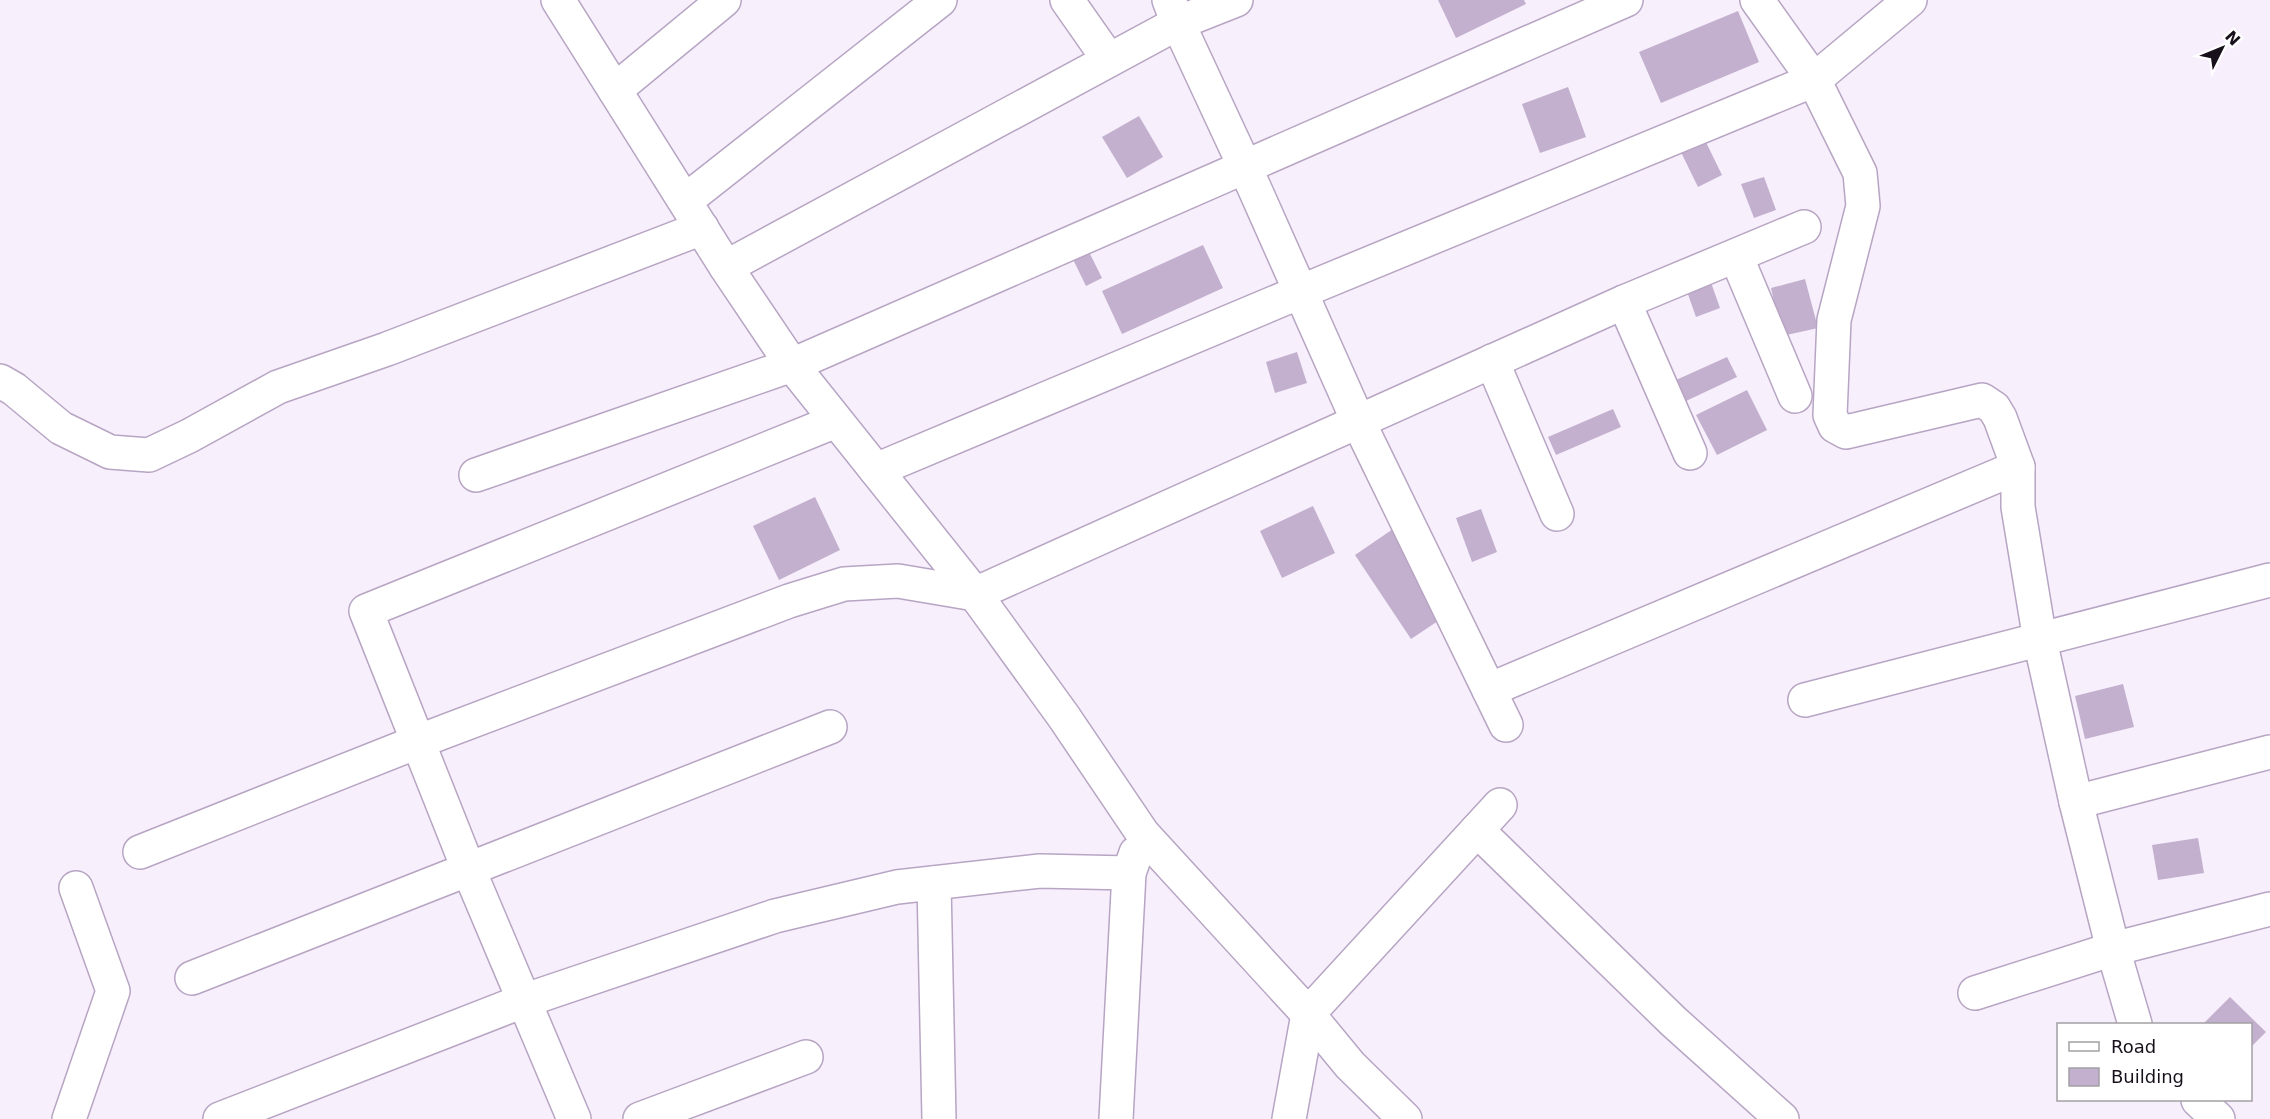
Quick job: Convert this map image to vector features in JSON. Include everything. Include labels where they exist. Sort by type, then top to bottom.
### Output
[{"type":"street","points":[[558,0],[726,267],[792,365],[975,594],[1064,717],[1143,834],[1308,1014],[1350,1065],[1405,1119]]},
{"type":"street","points":[[615,90],[724,0]]},
{"type":"street","points":[[685,201],[940,0]]},
{"type":"street","points":[[1067,0],[1109,60]]},
{"type":"street","points":[[726,267],[1109,60],[1174,12],[1236,0]]},
{"type":"street","points":[[476,475],[792,365],[1626,0]]},
{"type":"street","points":[[1756,0],[1814,80],[1860,173],[1863,185],[1863,206],[1834,320],[1830,415],[1835,426],[1846,432],[1858,430],[1982,400],[1994,408],[2000,418],[2019,467],[2018,507],[2040,640],[2076,802],[2113,949],[2135,1023]]},
{"type":"street","points":[[876,470],[1814,80],[1910,0]]},
{"type":"street","points":[[1174,12],[1358,421],[1506,724]]},
{"type":"street","points":[[140,852],[417,742],[789,601],[844,584],[898,581],[975,594],[1624,302],[1804,227]]},
{"type":"street","points":[[0,381],[14,389],[61,428],[110,452],[149,455],[189,436],[278,387],[398,345],[702,228]]},
{"type":"street","points":[[1736,255],[1795,396]]},
{"type":"street","points":[[1624,302],[1690,453]]},
{"type":"street","points":[[1492,362],[1557,514]]},
{"type":"street","points":[[574,1119],[468,868],[366,611],[836,421]]},
{"type":"street","points":[[1489,690],[2019,467]]},
{"type":"street","points":[[1805,700],[2270,580]]},
{"type":"street","points":[[192,978],[830,727]]},
{"type":"street","points":[[2076,802],[2270,752]]},
{"type":"street","points":[[1289,1119],[1308,1014],[1500,805]]},
{"type":"street","points":[[1477,830],[1673,1021],[1782,1119]]},
{"type":"street","points":[[1116,1119],[1130,873],[1143,834]]},
{"type":"street","points":[[220,1119],[523,1001],[775,916],[897,887],[1040,871],[1130,873]]},
{"type":"street","points":[[934,883],[939,1119]]},
{"type":"street","points":[[69,1119],[113,990],[76,888]]},
{"type":"street","points":[[1975,993],[2113,949],[2270,909]]},
{"type":"street","points":[[640,1119],[806,1057]]},
{"type":"street","points":[[2199,1101],[2218,1119]]},
{"type":"building","points":[[1438,0],[1524,0],[1526,4],[1456,38]]},
{"type":"building","points":[[1738,11],[1759,62],[1661,103],[1639,52]]},
{"type":"building","points":[[1568,87],[1586,137],[1540,153],[1522,104]]},
{"type":"building","points":[[1139,116],[1163,157],[1127,178],[1102,137]]},
{"type":"building","points":[[1700,130],[1722,175],[1698,187],[1676,142]]},
{"type":"building","points":[[1764,177],[1776,210],[1754,218],[1741,184]]},
{"type":"building","points":[[1083,240],[1102,278],[1086,286],[1067,247]]},
{"type":"building","points":[[1203,245],[1223,288],[1122,334],[1102,291]]},
{"type":"building","points":[[1708,274],[1720,308],[1696,317],[1684,283]]},
{"type":"building","points":[[1805,279],[1818,328],[1782,336],[1771,288]]},
{"type":"building","points":[[1297,352],[1307,383],[1275,393],[1266,362]]},
{"type":"building","points":[[1727,357],[1737,377],[1686,401],[1676,380]]},
{"type":"building","points":[[1747,390],[1767,430],[1717,455],[1696,415]]},
{"type":"building","points":[[1613,409],[1621,427],[1556,455],[1548,437]]},
{"type":"building","points":[[815,497],[840,550],[779,580],[753,526]]},
{"type":"building","points":[[1313,506],[1335,553],[1282,578],[1260,531]]},
{"type":"building","points":[[1481,509],[1497,552],[1472,562],[1456,518]]},
{"type":"building","points":[[1393,529],[1450,613],[1411,639],[1355,555]]},
{"type":"building","points":[[2123,684],[2134,727],[2085,739],[2075,696]]},
{"type":"building","points":[[2198,838],[2204,873],[2158,880],[2152,845]]},
{"type":"building","points":[[2230,997],[2266,1032],[2252,1046],[2252,1023],[2204,1023]]}]
